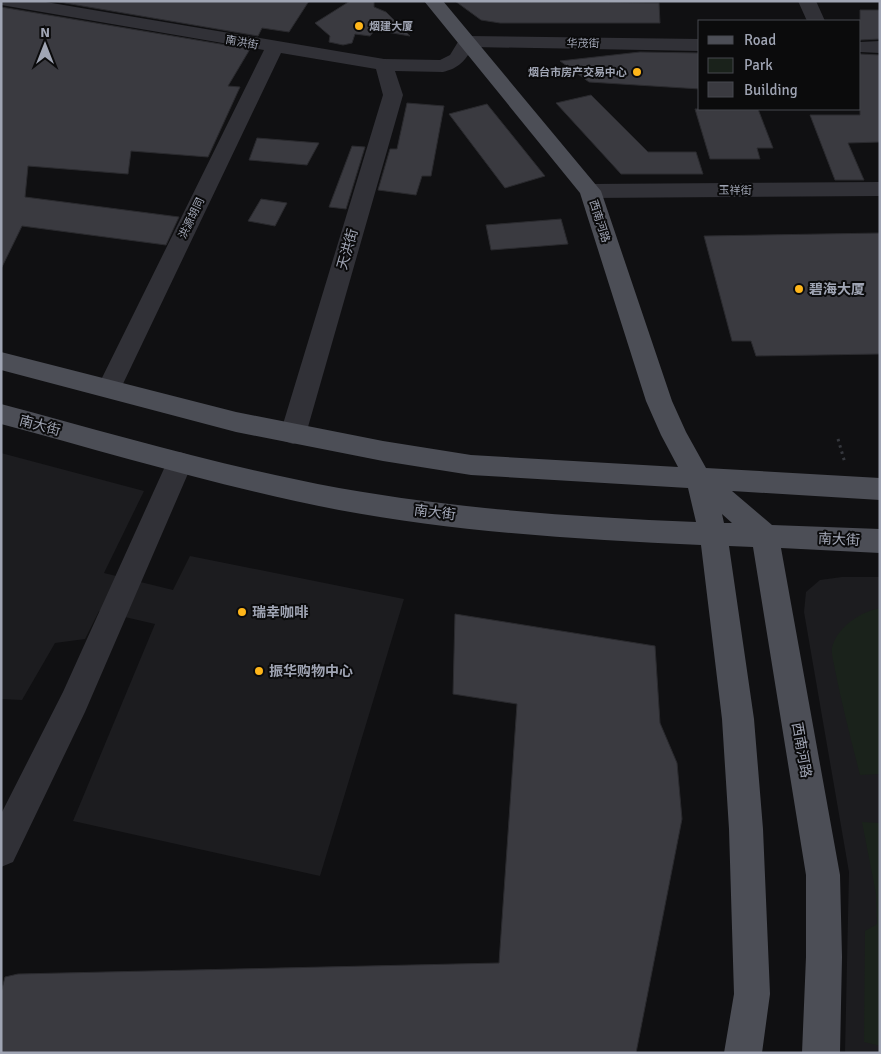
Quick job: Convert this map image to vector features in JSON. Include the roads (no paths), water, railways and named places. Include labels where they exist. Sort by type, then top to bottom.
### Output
[{"type":"main road","name":"西南河路","points":[[433,1],[590,191],[659,401],[674,434],[699,479],[714,533],[738,719],[746,829],[752,994],[743,1053]]},
{"type":"main road","points":[[1,361],[236,422],[471,466],[880,489]]},
{"type":"main road","name":"南大街","points":[[1,414],[221,474],[341,499],[450,515],[634,532],[714,533],[880,541]]},
{"type":"main road","name":"西南河路","points":[[699,479],[765,535],[823,875],[824,958],[821,1053]]},
{"type":"street","points":[[807,1],[816,20]]},
{"type":"street","name":"南洪街","points":[[8,4],[384,65],[443,66],[457,59],[467,41]]},
{"type":"street","name":"华茂街","points":[[467,41],[698,45]]},
{"type":"street","points":[[861,47],[880,47]]},
{"type":"street","name":"洪源胡同","points":[[109,388],[274,48]]},
{"type":"street","name":"天洪街","points":[[293,434],[393,95],[384,65]]},
{"type":"street","name":"玉祥街","points":[[590,191],[880,189]]},
{"type":"street","points":[[1,850],[74,702],[180,462]]},
{"type":"place","name":"烟建大厦","points":[[359,26]]},
{"type":"place","name":"烟台市房产交易中心","points":[[637,72]]},
{"type":"place","name":"碧海大厦","points":[[799,289]]},
{"type":"place","name":"瑞幸咖啡","points":[[242,612]]},
{"type":"place","name":"振华购物中心","points":[[259,671]]}]
